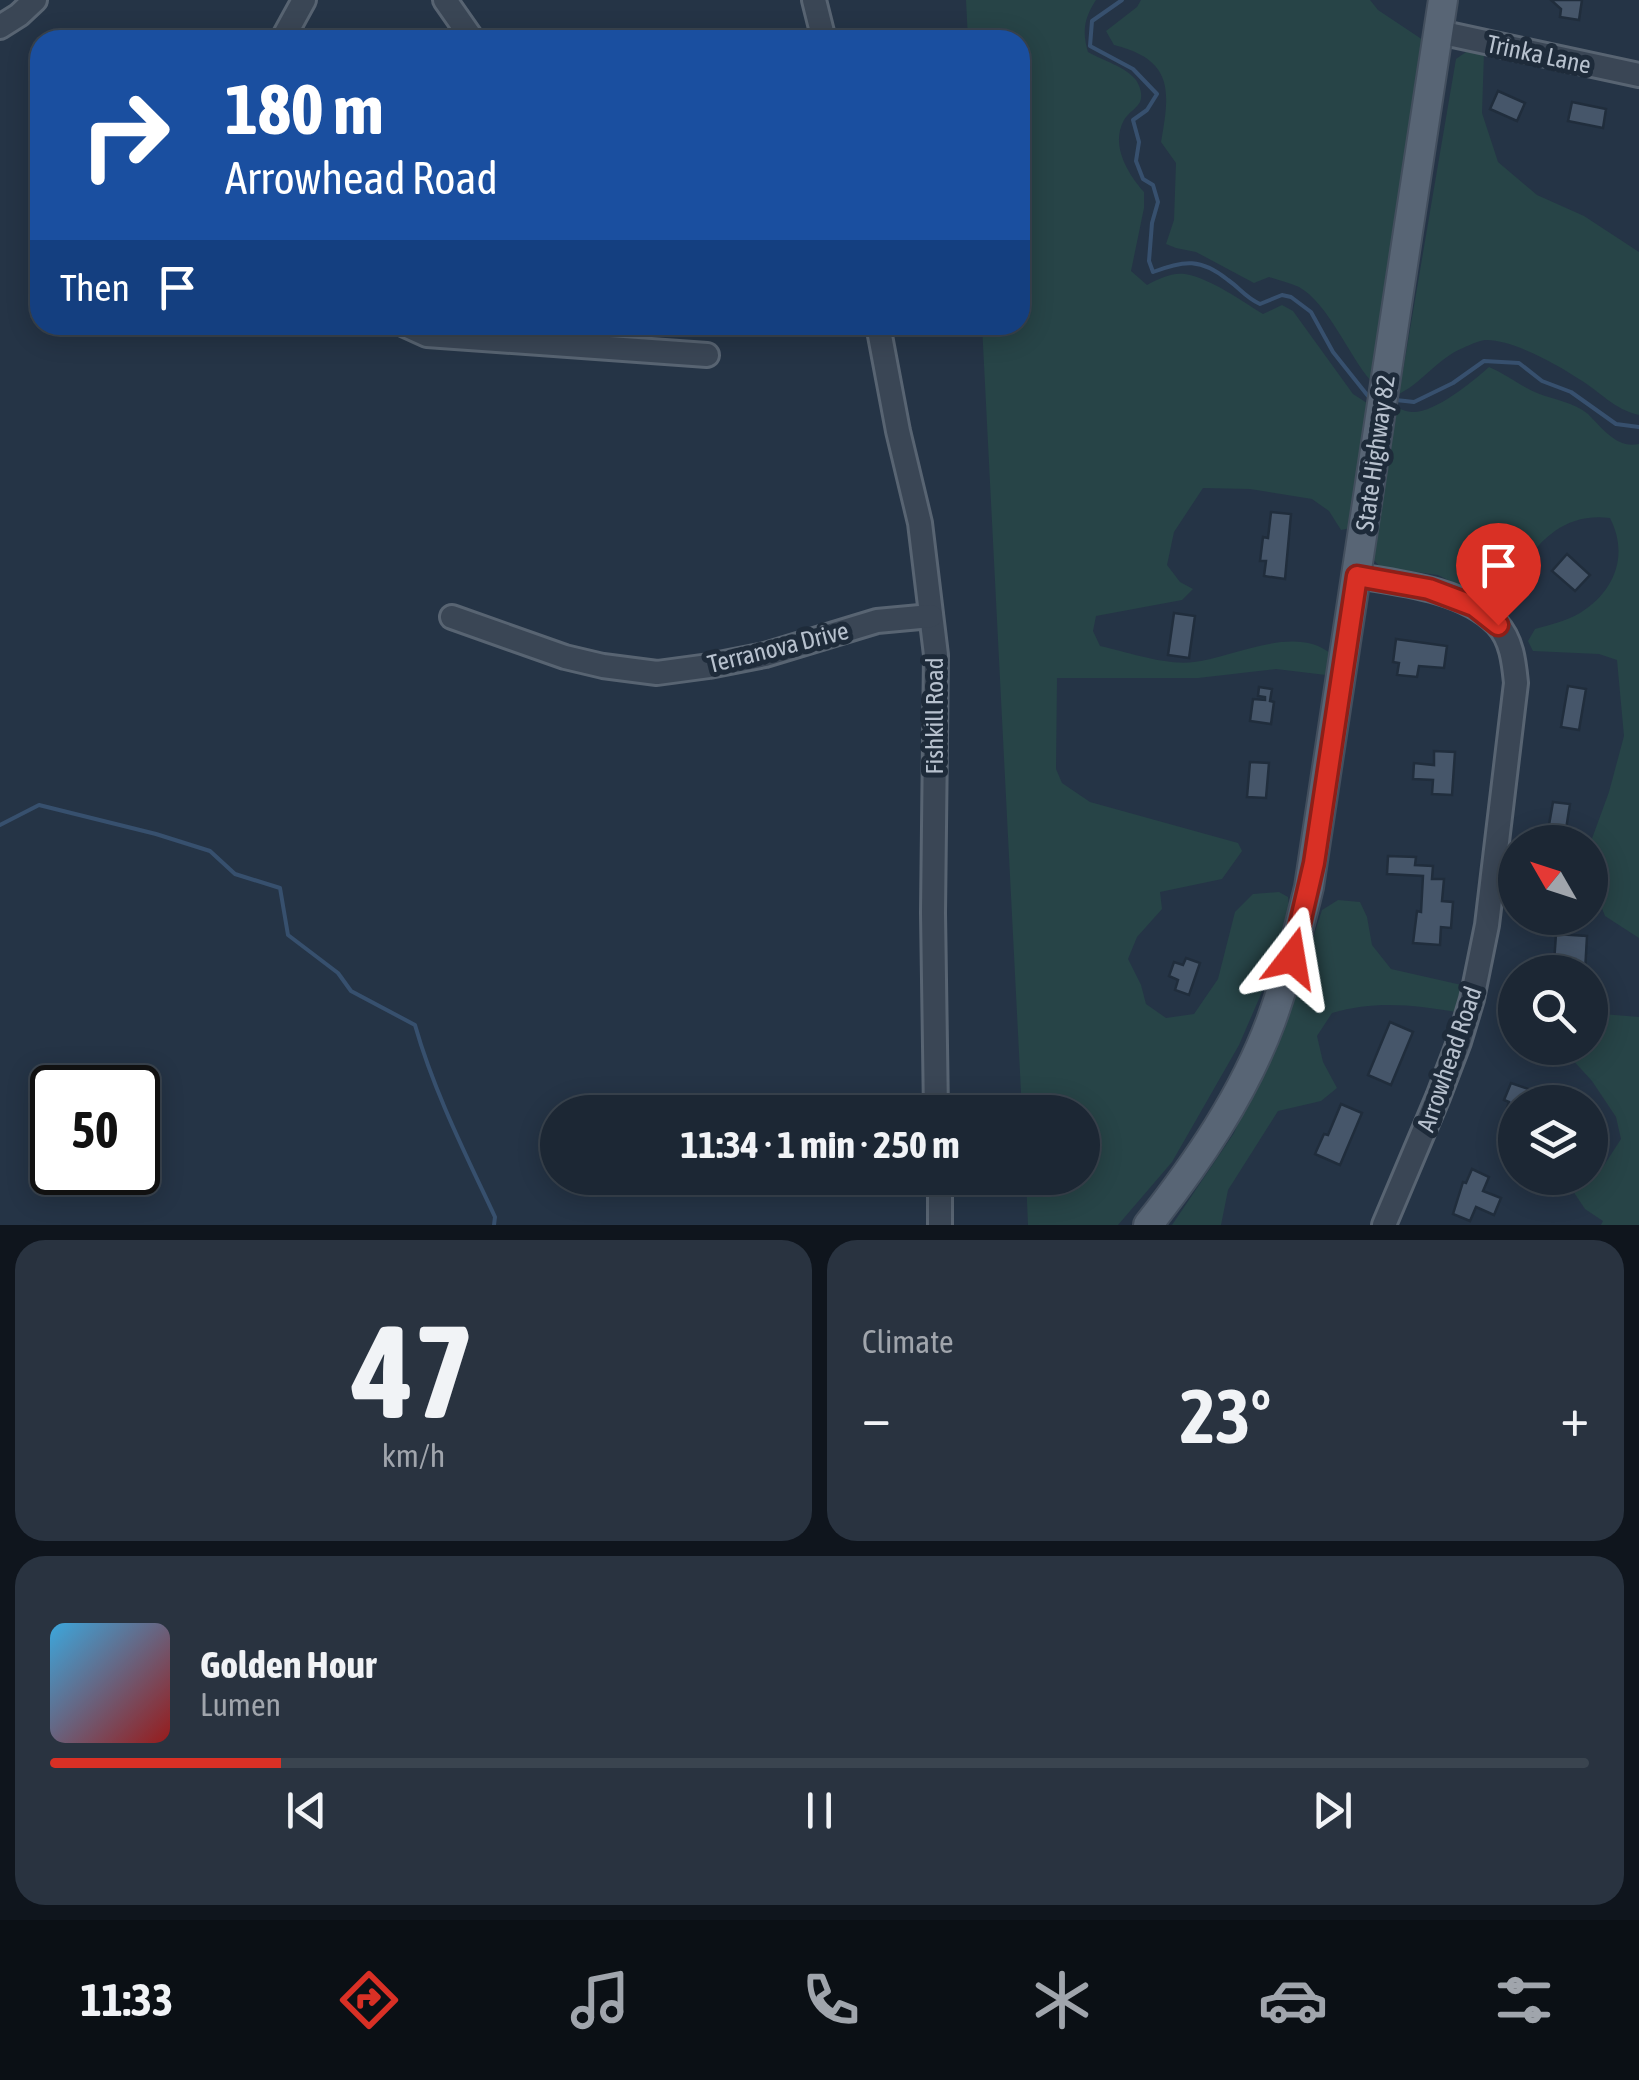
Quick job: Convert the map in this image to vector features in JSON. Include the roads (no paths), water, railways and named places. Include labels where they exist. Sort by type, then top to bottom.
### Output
[{"type":"main road","name":"State Highway 82","points":[[1148,1225],[1186,1178],[1225,1116],[1270,1023],[1292,958],[1314,863],[1444,0]]},
{"type":"street","points":[[0,26],[35,0]]},
{"type":"street","points":[[288,30],[304,0]]},
{"type":"street","points":[[445,0],[466,30]]},
{"type":"street","points":[[814,0],[822,30]]},
{"type":"street","name":"Trinka Lane","points":[[1439,32],[1639,76]]},
{"type":"street","points":[[427,335],[586,336],[706,355]]},
{"type":"street","name":"Fishkill Road","points":[[880,335],[920,522],[936,656],[936,1095]]},
{"type":"street","name":"Arrowhead Road","points":[[1357,576],[1429,589],[1474,606],[1506,636],[1514,656],[1516,684],[1487,925],[1476,984],[1453,1058],[1384,1225]]},
{"type":"street","name":"Terranova Drive","points":[[452,617],[565,657],[656,673],[765,656],[877,621],[931,616]]},
{"type":"street","points":[[940,1195],[940,1225]]},
{"type":"waterway","points":[[1122,0],[1092,21],[1090,46],[1133,69],[1157,94],[1147,110],[1133,120],[1139,142],[1136,161],[1143,179],[1153,185],[1158,202],[1149,261],[1153,272],[1192,263],[1218,273],[1260,304],[1282,295],[1291,297],[1311,312],[1333,352],[1371,396]]},
{"type":"waterway","points":[[1396,400],[1414,402],[1453,383],[1484,361],[1519,363],[1542,381],[1571,392],[1616,424],[1639,427]]},
{"type":"waterway","points":[[0,825],[39,805],[210,851],[235,874],[280,888],[288,935],[338,973],[351,991],[415,1025],[441,1099],[495,1217],[494,1225]]}]
